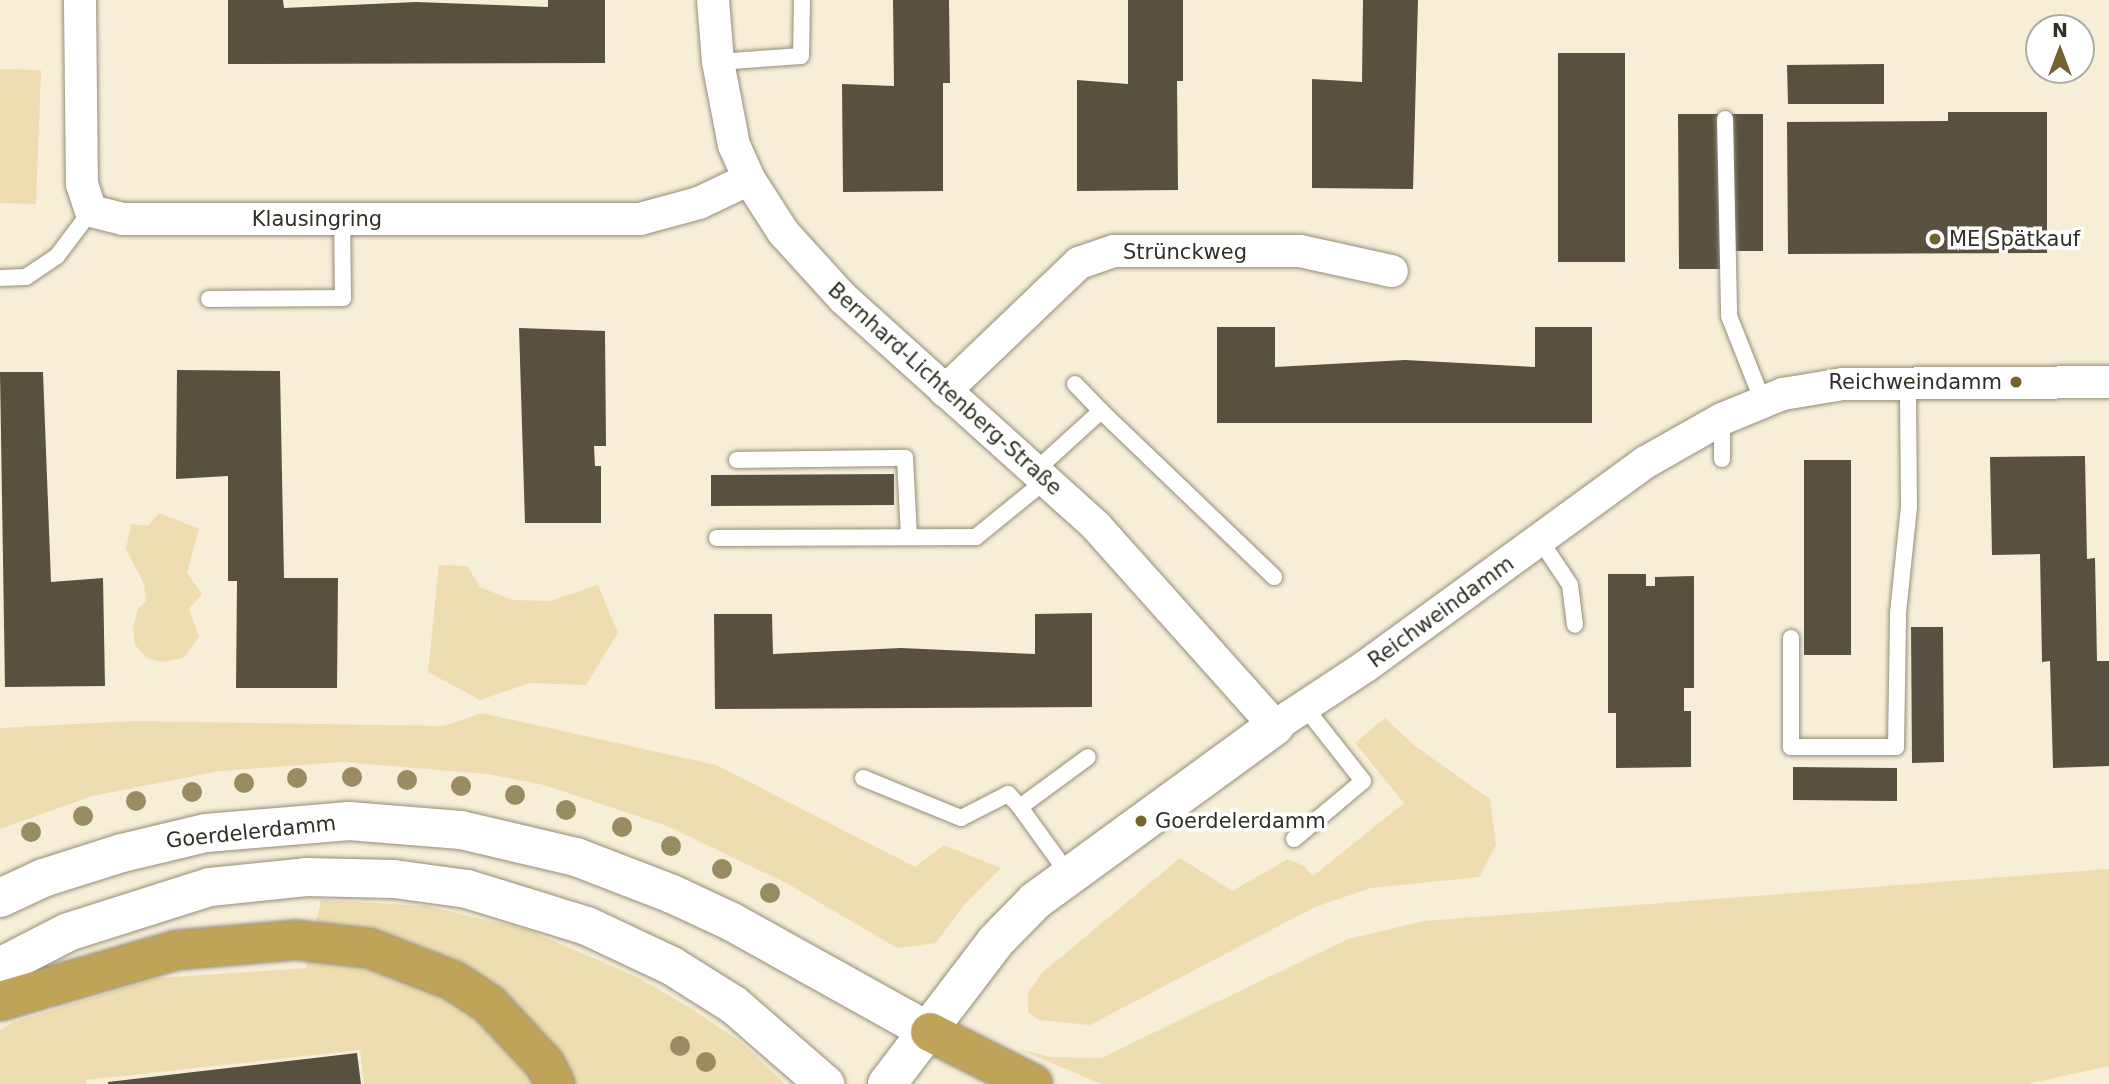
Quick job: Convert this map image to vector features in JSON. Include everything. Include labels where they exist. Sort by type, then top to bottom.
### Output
[{"type":"highway","points":[[0,1001],[177,950],[296,940],[369,948],[454,981],[489,1004],[545,1064],[555,1084]]},
{"type":"highway","points":[[930,1032],[1033,1084]]},
{"type":"main road","name":"Reichweindamm","points":[[887,1084],[930,1032],[995,942],[1069,874],[1289,716]]},
{"type":"main road","name":"Goerdelerdamm","points":[[0,898],[43,878],[122,853],[206,832],[349,821],[461,830],[576,857],[672,894],[732,922],[930,1032]]},
{"type":"main road","points":[[0,967],[68,932],[210,887],[306,877],[430,884],[467,889],[587,926],[672,966],[734,1005],[825,1084]]},
{"type":"street","points":[[80,0],[82,184],[91,211]]},
{"type":"street","name":"Bernhard-Lichtenberg-Straße","points":[[713,0],[718,62],[734,145],[749,179],[783,232],[843,298],[1096,526],[1289,716]]},
{"type":"street","name":"Klausingring","points":[[91,211],[135,221],[342,218],[640,219],[699,203],[749,179]]},
{"type":"street","name":"Strünckweg","points":[[945,391],[1079,263],[1114,251],[1300,251],[1392,271]]},
{"type":"street","name":"Reichweindamm","points":[[1289,716],[1541,540],[1646,461],[1722,419],[1763,402],[1783,394],[1843,384],[2109,382]]},
{"type":"lane","points":[[718,62],[801,56],[802,0]]},
{"type":"lane","points":[[1725,119],[1729,316],[1763,402]]},
{"type":"lane","points":[[0,278],[26,277],[57,256],[91,211]]},
{"type":"lane","points":[[209,299],[343,298],[342,218]]},
{"type":"lane","points":[[1791,638],[1791,747],[1895,747],[1898,613],[1909,507],[1908,383]]},
{"type":"lane","points":[[1075,384],[1274,577]]},
{"type":"lane","points":[[717,538],[976,537],[1040,476],[1101,411]]},
{"type":"lane","points":[[1722,419],[1722,458]]},
{"type":"lane","points":[[737,460],[905,458],[909,537]]},
{"type":"lane","points":[[1541,540],[1570,585],[1574,625]]},
{"type":"lane","points":[[1289,716],[1363,782],[1294,839]]},
{"type":"lane","points":[[1020,807],[1088,757]]},
{"type":"lane","points":[[863,778],[961,818],[1008,794],[1069,874]]},
{"type":"shaded area","points":[[0,69],[41,70],[36,204],[0,203]]},
{"type":"shaded area","points":[[159,513],[199,529],[187,573],[202,594],[189,609],[199,637],[183,658],[162,662],[147,658],[135,645],[133,627],[138,609],[146,601],[144,584],[126,549],[131,524],[148,526]]},
{"type":"shaded area","points":[[439,565],[467,566],[480,587],[512,600],[550,601],[598,585],[618,633],[586,685],[530,683],[480,700],[428,672]]},
{"type":"shaded area","points":[[482,713],[716,765],[915,867],[944,845],[1001,868],[964,905],[936,943],[897,948],[788,884],[667,826],[544,785],[488,774],[342,762],[220,771],[92,796],[0,829],[0,728],[133,721],[444,726]]},
{"type":"shaded area","points":[[1385,718],[1415,746],[1490,799],[1496,845],[1479,877],[1371,888],[1315,907],[1090,1025],[1039,1020],[1028,1012],[1028,992],[1043,972],[1180,858],[1232,891],[1288,859],[1304,866],[1313,876],[1404,803],[1355,743]]},
{"type":"shaded area","points":[[2109,869],[2109,1066],[2028,1084],[1101,1084],[1019,1049],[1050,1057],[1101,1058],[1348,939],[1424,921]]},
{"type":"shaded area","points":[[321,900],[426,906],[528,930],[637,977],[689,1007],[742,1043],[785,1084],[364,1084],[360,1050],[86,1080],[86,1084],[0,1084],[0,1030],[13,1022],[158,978],[306,968]]},
{"type":"building","points":[[228,0],[283,0],[284,8],[416,2],[548,7],[548,0],[605,0],[605,63],[228,64]]},
{"type":"building","points":[[893,0],[949,0],[950,83],[943,83],[943,191],[843,192],[842,84],[894,86]]},
{"type":"building","points":[[1128,0],[1183,0],[1183,81],[1177,81],[1178,190],[1077,191],[1077,80],[1128,84]]},
{"type":"building","points":[[1363,0],[1418,0],[1413,189],[1312,188],[1312,79],[1362,82]]},
{"type":"building","points":[[1558,53],[1625,53],[1625,262],[1558,262]]},
{"type":"building","points":[[1884,64],[1884,104],[1788,104],[1787,65]]},
{"type":"building","points":[[1948,112],[2047,112],[2047,253],[1788,254],[1787,122],[1948,121]]},
{"type":"building","points":[[1678,114],[1763,114],[1763,251],[1735,251],[1735,269],[1679,269]]},
{"type":"building","points":[[1217,327],[1275,327],[1275,367],[1405,360],[1535,367],[1535,327],[1592,327],[1592,423],[1217,423]]},
{"type":"building","points":[[519,328],[605,331],[606,446],[594,446],[595,466],[601,466],[601,523],[525,523]]},
{"type":"building","points":[[177,370],[280,371],[284,578],[338,578],[337,688],[236,688],[237,581],[228,581],[228,476],[176,479]]},
{"type":"building","points":[[0,372],[43,372],[51,582],[103,578],[105,686],[5,687]]},
{"type":"building","points":[[2085,456],[2087,559],[2095,558],[2097,661],[2109,661],[2109,766],[2053,768],[2050,661],[2042,662],[2040,554],[1992,555],[1990,457]]},
{"type":"building","points":[[1804,460],[1851,460],[1851,655],[1804,655]]},
{"type":"building","points":[[894,474],[894,505],[711,506],[711,475]]},
{"type":"building","points":[[1608,574],[1646,574],[1646,586],[1655,586],[1655,577],[1694,576],[1694,688],[1684,688],[1684,711],[1691,711],[1691,767],[1616,768],[1616,713],[1608,713]]},
{"type":"building","points":[[1092,613],[1092,707],[715,709],[714,614],[772,614],[773,654],[901,648],[1035,654],[1035,614]]},
{"type":"building","points":[[1911,627],[1943,627],[1944,762],[1912,763]]},
{"type":"building","points":[[1793,767],[1897,768],[1897,801],[1793,800]]},
{"type":"building","points":[[357,1053],[361,1084],[108,1084],[108,1082]]},
{"type":"place","name":"ME Spätkauf","points":[[1935,239]]},
{"type":"place","name":"Reichweindamm","points":[[2016,382]]},
{"type":"place","name":"Goerdelerdamm","points":[[1141,821]]}]
